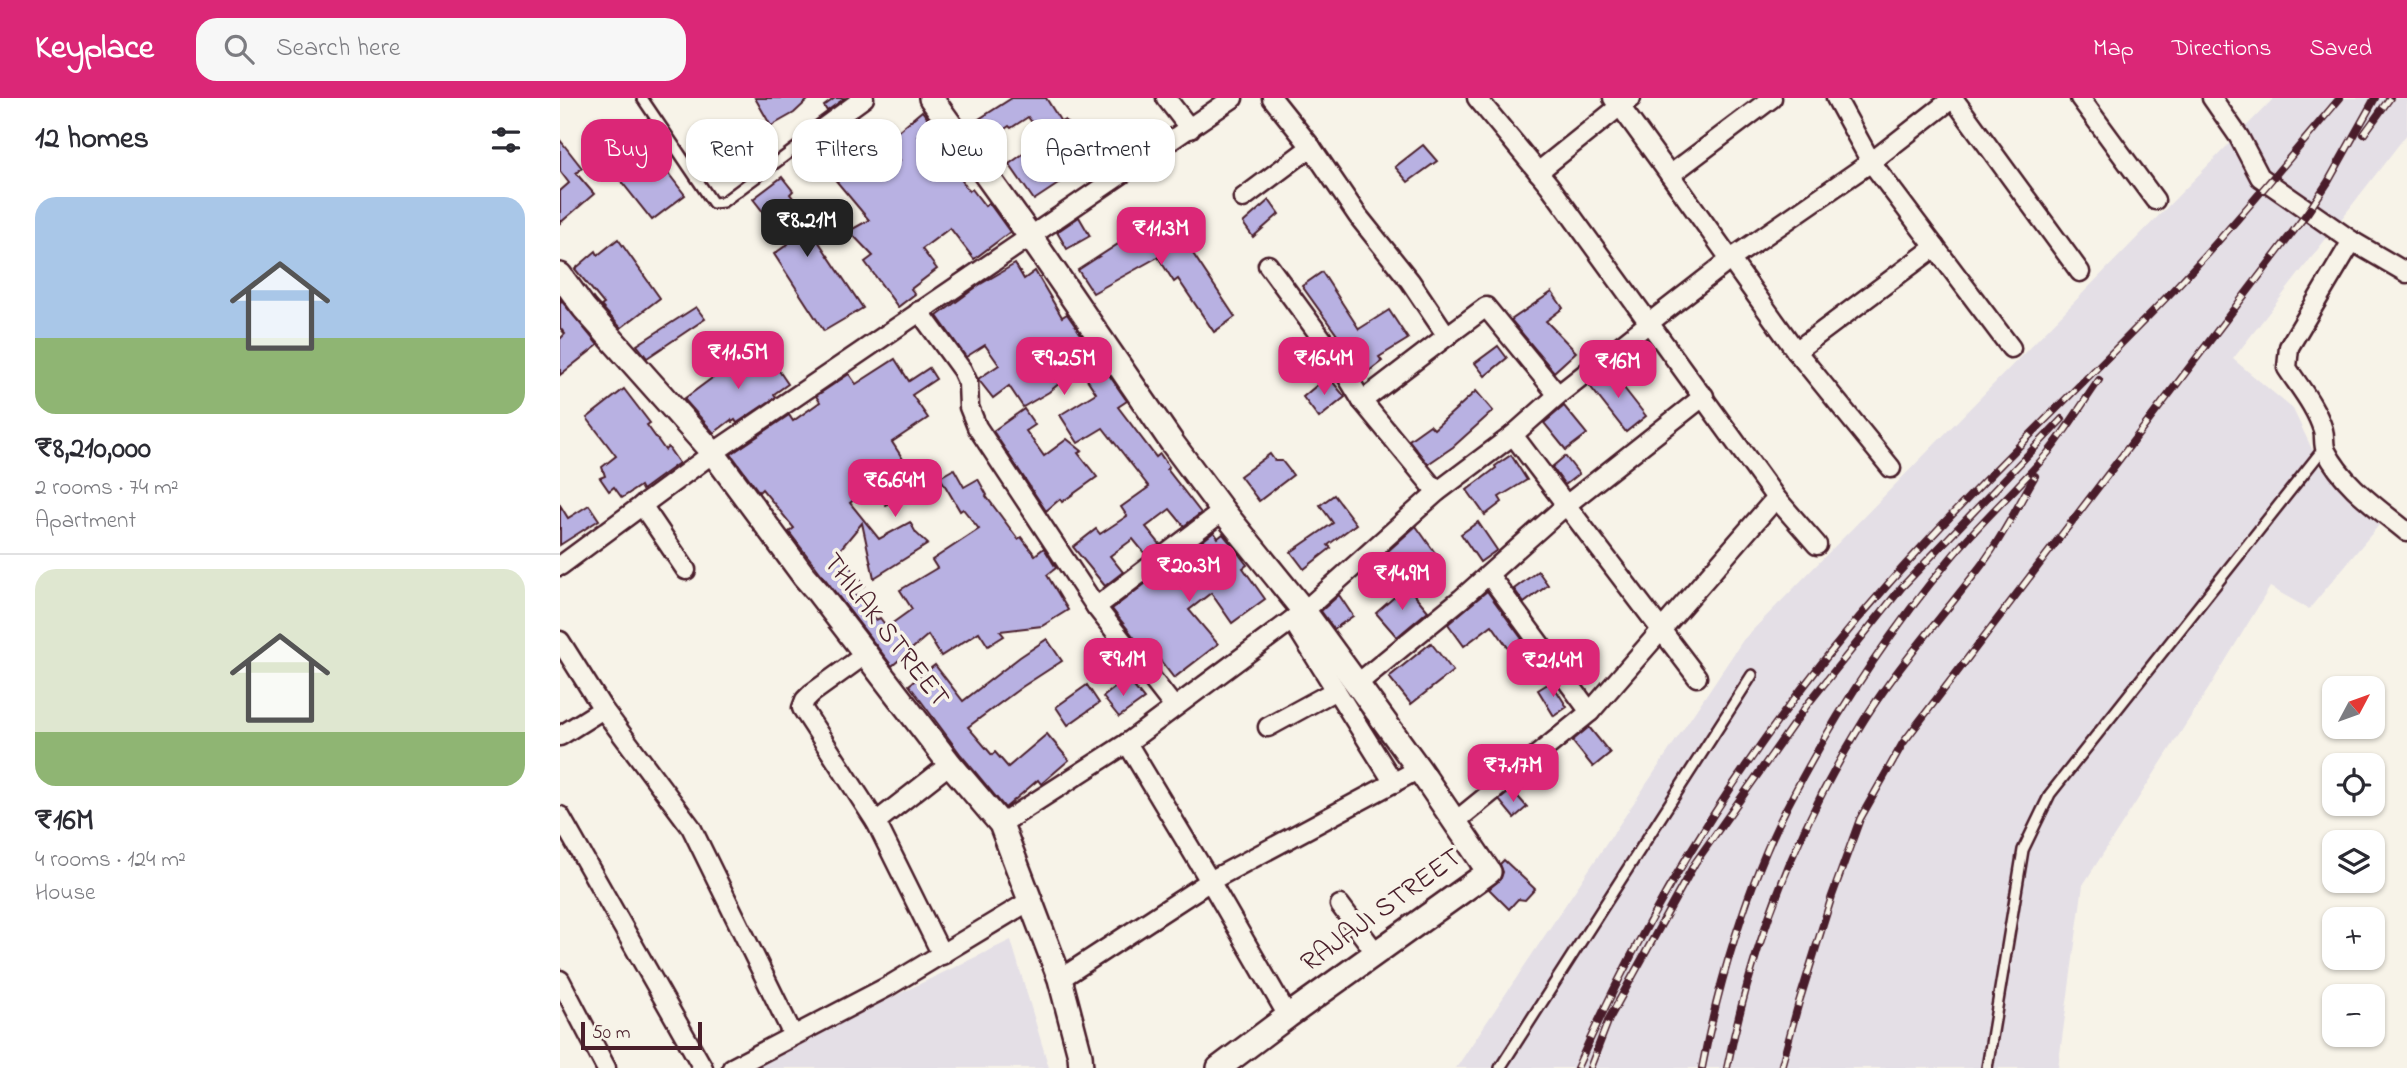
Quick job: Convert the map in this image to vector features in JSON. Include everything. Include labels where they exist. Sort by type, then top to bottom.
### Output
[{"type":"street","points":[[835,119],[863,98]]},
{"type":"street","name":"RAJAJI STREET","points":[[932,98],[1173,444],[1298,615],[1346,687],[1419,769],[1489,872],[1219,1068]]},
{"type":"street","points":[[1166,98],[1190,129]]},
{"type":"street","points":[[560,566],[713,453],[1233,98]]},
{"type":"street","points":[[1272,98],[1311,147],[1358,216],[1410,282],[1447,336]]},
{"type":"street","points":[[1478,98],[1538,172],[1776,498],[1817,545]]},
{"type":"street","points":[[1670,174],[1772,98]]},
{"type":"street","points":[[1836,98],[1871,162],[2011,348]]},
{"type":"street","points":[[1001,824],[1127,743],[1298,615],[1437,492],[1513,435],[1558,395],[1649,323],[1731,259],[1871,162],[1953,98],[2080,272]]},
{"type":"street","points":[[2080,98],[2155,200]]},
{"type":"street","points":[[2212,98],[2239,137],[2260,177],[2352,241],[2407,273]]},
{"type":"street","points":[[1538,172],[1621,101],[1796,351],[1891,468]]},
{"type":"street","points":[[1243,198],[1311,147]]},
{"type":"street","points":[[2352,241],[2289,347],[2287,368],[2310,403],[2324,432],[2324,448],[2334,465],[2355,490],[2407,532]]},
{"type":"street","points":[[1796,351],[1935,247]]},
{"type":"street","points":[[1268,265],[1334,355],[1362,401],[1437,492]]},
{"type":"street","name":"THILAK STREET","points":[[560,275],[584,308],[713,453],[804,576],[950,764],[1001,824],[1060,979],[1081,1068]]},
{"type":"street","points":[[1362,401],[1486,307],[1558,395]]},
{"type":"street","points":[[919,311],[962,370],[968,383],[969,407],[977,427],[1096,607],[1174,707]]},
{"type":"street","points":[[1268,727],[1346,687],[1489,575],[1565,506],[1704,396]]},
{"type":"street","points":[[1513,435],[1697,677]]},
{"type":"street","points":[[1456,821],[1590,712],[1776,498]]},
{"type":"street","points":[[642,505],[686,570]]},
{"type":"street","points":[[1096,607],[1223,511]]},
{"type":"street","points":[[1489,575],[1590,712]]},
{"type":"street","points":[[560,641],[603,709],[691,827],[793,1035]]},
{"type":"street","points":[[866,654],[812,693],[802,708],[807,720],[876,822],[942,955]]},
{"type":"street","points":[[1346,687],[1394,783]]},
{"type":"street","points":[[560,736],[603,709]]},
{"type":"street","points":[[1127,743],[1288,1016]]},
{"type":"street","points":[[876,822],[950,764]]},
{"type":"street","points":[[1060,979],[1210,881],[1419,769]]},
{"type":"street","points":[[560,816],[703,1068]]},
{"type":"street","points":[[732,1068],[887,987],[1031,900]]},
{"type":"street","points":[[1340,905],[1376,953]]},
{"type":"street","points":[[560,980],[606,1068]]},
{"type":"lane","points":[[642,98],[713,203],[723,202],[792,151]]},
{"type":"lane","points":[[1987,1068],[2023,850],[2050,794],[2324,448]]},
{"type":"lane","points":[[1500,1068],[1752,675]]},
{"type":"shaded area","points":[[2274,98],[2407,98],[2407,134],[2233,359],[2293,409],[2320,466],[2379,525],[2309,609],[2270,587],[2083,885],[2058,1068],[1456,1068],[1743,640]]},
{"type":"shaded area","points":[[1011,940],[1049,1068],[745,1068]]},
{"type":"building","points":[[755,98],[810,98],[794,113],[778,122],[778,119],[767,119]]},
{"type":"building","points":[[835,98],[845,98],[827,111],[824,106]]},
{"type":"building","points":[[1012,98],[1046,98],[1059,119],[1028,117],[1021,119],[1011,128],[1007,127],[1007,119],[979,119]]},
{"type":"building","points":[[922,111],[928,119],[916,119],[916,182],[963,182],[985,206],[989,203],[1010,232],[974,259],[950,228],[922,249],[937,269],[911,289],[915,294],[898,307],[865,262],[873,256],[849,231],[869,220],[837,182],[902,182],[902,128]]},
{"type":"building","points":[[560,140],[581,167],[576,173],[581,182],[594,194],[560,223],[560,191],[569,183],[560,171]]},
{"type":"building","points":[[1423,145],[1437,161],[1408,182],[1395,167]]},
{"type":"building","points":[[1021,155],[1021,181],[1009,164]]},
{"type":"building","points":[[782,177],[793,191],[790,194],[806,215],[802,217],[863,308],[824,331],[774,254],[788,244],[753,199]]},
{"type":"building","points":[[672,178],[685,195],[652,220],[622,182],[672,182]]},
{"type":"building","points":[[1022,182],[1061,182],[1034,200]]},
{"type":"building","points":[[1269,200],[1279,214],[1253,237],[1243,223]]},
{"type":"building","points":[[1166,213],[1235,317],[1214,332],[1178,279],[1174,282],[1158,257],[1093,293],[1078,270]]},
{"type":"building","points":[[1079,217],[1090,236],[1067,249],[1057,232]]},
{"type":"building","points":[[618,239],[660,298],[621,328],[601,306],[604,304],[575,269],[596,251],[598,255]]},
{"type":"building","points":[[1015,264],[1024,279],[1035,271],[1062,317],[1067,314],[1127,401],[1118,407],[1156,457],[1160,454],[1169,467],[1167,469],[1201,513],[1184,526],[1170,509],[1146,527],[1160,544],[1146,555],[1133,539],[1110,556],[1123,572],[1105,586],[1073,547],[1096,529],[1100,534],[1127,516],[1121,507],[1149,487],[1103,428],[1078,443],[1060,415],[1096,393],[1079,367],[1049,392],[1023,407],[1009,386],[993,398],[978,379],[999,365],[985,345],[966,357],[937,316],[979,285]]},
{"type":"building","points":[[1322,272],[1359,329],[1389,310],[1408,339],[1379,357],[1382,361],[1365,374],[1302,286]]},
{"type":"building","points":[[1552,292],[1563,308],[1546,321],[1576,352],[1554,372],[1511,320]]},
{"type":"building","points":[[560,299],[598,345],[560,375],[560,339],[565,334],[560,328]]},
{"type":"building","points":[[696,307],[705,319],[647,358],[637,345]]},
{"type":"building","points":[[762,346],[788,384],[774,394],[776,397],[737,423],[731,420],[714,433],[684,399],[731,364],[732,366]]},
{"type":"building","points":[[1498,346],[1507,358],[1485,376],[1475,363]]},
{"type":"building","points":[[895,359],[909,381],[929,368],[936,379],[912,395],[928,418],[892,442],[919,484],[886,505],[873,484],[850,503],[879,539],[910,522],[916,533],[928,544],[874,578],[862,523],[838,552],[865,585],[854,593],[876,620],[880,618],[887,627],[912,609],[900,590],[937,568],[932,560],[979,529],[963,509],[960,511],[940,477],[954,469],[964,487],[978,479],[986,496],[1018,539],[1021,537],[1035,555],[1044,548],[1056,568],[1047,575],[1068,610],[1042,626],[1000,631],[1004,636],[988,646],[979,632],[941,656],[928,635],[892,666],[789,532],[794,528],[762,489],[759,492],[731,454],[789,415],[793,421],[820,402],[816,396],[849,374],[856,384]]},
{"type":"building","points":[[1609,369],[1646,416],[1626,432],[1589,385]]},
{"type":"building","points":[[1328,376],[1345,397],[1319,418],[1303,397]]},
{"type":"building","points":[[624,389],[650,423],[647,425],[665,450],[668,447],[679,463],[642,490],[640,486],[622,498],[614,487],[609,491],[600,478],[605,476],[602,467],[616,456],[587,418]]},
{"type":"building","points":[[1476,391],[1493,411],[1453,447],[1428,464],[1409,440],[1430,425],[1434,429]]},
{"type":"building","points":[[1564,406],[1587,434],[1566,450],[1544,423]]},
{"type":"building","points":[[1024,409],[1035,425],[1026,431],[1044,456],[1067,439],[1082,451],[1078,453],[1097,477],[1062,502],[1060,499],[1046,511],[993,431]]},
{"type":"building","points":[[1270,454],[1275,461],[1282,461],[1293,475],[1259,501],[1240,476]]},
{"type":"building","points":[[1511,455],[1527,480],[1499,497],[1502,502],[1485,515],[1467,490]]},
{"type":"building","points":[[1565,456],[1579,474],[1565,485],[1552,467]]},
{"type":"building","points":[[1334,495],[1356,524],[1328,545],[1331,548],[1304,569],[1291,552],[1333,523],[1320,505]]},
{"type":"building","points":[[560,505],[568,518],[589,505],[599,520],[560,545]]},
{"type":"building","points":[[1478,522],[1497,550],[1480,562],[1461,534]]},
{"type":"building","points":[[1416,526],[1438,557],[1398,587],[1378,560]]},
{"type":"building","points":[[1214,532],[1218,538],[1223,534],[1232,545],[1247,565],[1243,568],[1265,599],[1232,623],[1211,593],[1189,610],[1218,644],[1174,678],[1149,646],[1144,650],[1112,609],[1158,574],[1162,579],[1200,551],[1196,546]]},
{"type":"building","points":[[1538,571],[1548,585],[1524,603],[1514,589]]},
{"type":"building","points":[[1407,586],[1428,611],[1397,637],[1376,613]]},
{"type":"building","points":[[1487,591],[1522,639],[1509,649],[1492,625],[1464,646],[1448,624]]},
{"type":"building","points":[[1339,595],[1353,616],[1334,629],[1321,611]]},
{"type":"building","points":[[1047,639],[1062,661],[968,727],[992,755],[995,752],[1008,767],[1047,734],[1069,760],[1041,784],[1038,780],[1005,808],[909,685],[935,665],[963,701]]},
{"type":"building","points":[[1431,643],[1453,671],[1411,704],[1389,677]]},
{"type":"building","points":[[1127,678],[1144,699],[1119,717],[1103,697]]},
{"type":"building","points":[[1551,682],[1567,707],[1554,716],[1538,690]]},
{"type":"building","points":[[1087,685],[1099,703],[1068,725],[1056,707]]},
{"type":"building","points":[[1589,727],[1610,753],[1593,767],[1572,741]]},
{"type":"building","points":[[1512,790],[1527,807],[1514,818],[1499,800]]},
{"type":"building","points":[[1504,860],[1535,889],[1525,900],[1518,899],[1509,909],[1489,889],[1501,878],[1503,872],[1500,864]]},
{"type":"railway","points":[[1577,1068],[1641,938],[1676,875],[1714,813],[1798,694],[1843,637],[1922,546],[2183,280],[2340,98]]},
{"type":"railway","points":[[1781,1068],[1832,896],[1860,819],[1903,743],[2308,212],[2375,98]]},
{"type":"railway","points":[[2364,134],[2390,98]]},
{"type":"railway","points":[[1702,1068],[1717,1002],[1747,901],[1787,807],[1823,742],[1862,678],[1927,588],[1962,545],[2047,454],[2099,380]]},
{"type":"railway","points":[[1590,1068],[1609,1019],[1695,863],[1807,705],[1902,587],[2062,419]]},
{"type":"railway","points":[[1727,1068],[1762,937],[1794,853],[1813,812],[1870,710],[1990,553],[2035,476]]}]
